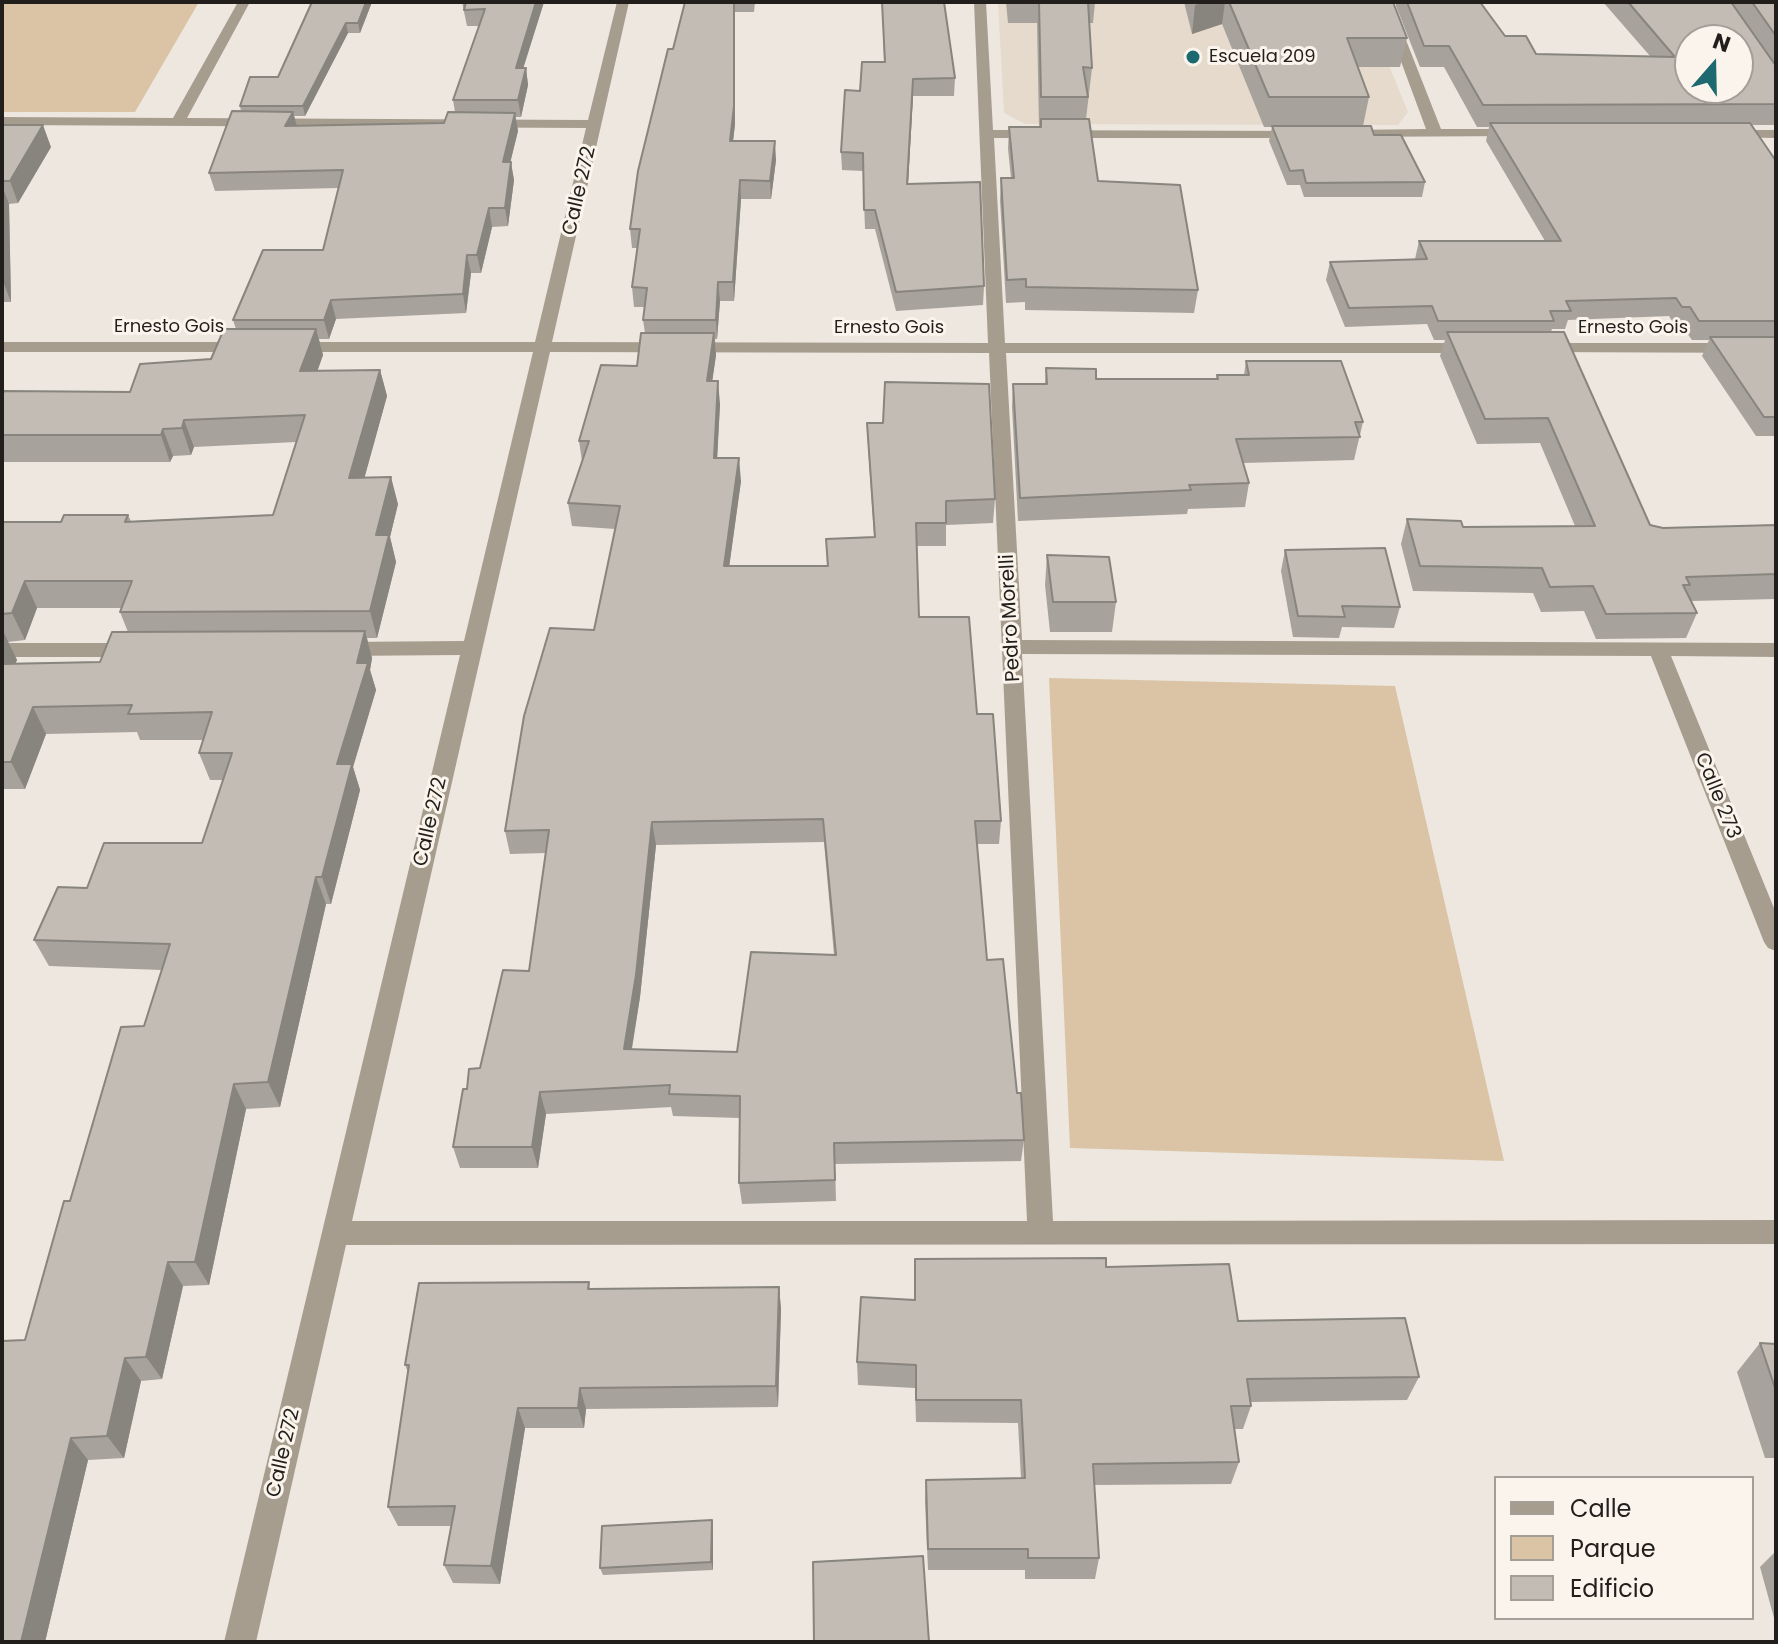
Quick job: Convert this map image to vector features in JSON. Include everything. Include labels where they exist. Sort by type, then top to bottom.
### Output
[{"type":"street","points":[[178,122],[244,2]]},
{"type":"street","name":"Calle 272","points":[[240,1642],[623,2]]},
{"type":"street","name":"Pedro Morelli","points":[[980,2],[1041,1235]]},
{"type":"street","points":[[1385,2],[1435,133]]},
{"type":"street","points":[[2,121],[595,124]]},
{"type":"street","points":[[986,134],[1528,133]]},
{"type":"street","points":[[1714,134],[1776,134]]},
{"type":"street","name":"Ernesto Gois","points":[[2,347],[1490,348]]},
{"type":"street","name":"Ernesto Gois","points":[[1522,348],[1776,348]]},
{"type":"street","points":[[1012,647],[1776,650]]},
{"type":"street","points":[[315,649],[472,648]]},
{"type":"street","name":"Calle 273","points":[[1658,649],[1776,942]]},
{"type":"street","points":[[2,650],[159,650]]},
{"type":"street","points":[[336,1233],[1041,1235],[1776,1232]]},
{"type":"shaded area","name":"Escuela 209","points":[[998,2],[1363,2],[1408,112],[1398,125],[1025,124],[1004,113]]},
{"type":"green space","points":[[2,2],[199,2],[135,112],[2,112]]},
{"type":"green space","points":[[1049,678],[1395,686],[1504,1161],[1070,1148]]},
{"type":"building","points":[[312,2],[366,2],[358,23],[346,23],[303,106],[240,106],[250,77],[278,77]]},
{"type":"building","points":[[466,2],[536,2],[516,68],[526,68],[518,100],[453,100],[485,9],[464,10]]},
{"type":"building","points":[[685,2],[734,2],[734,106],[730,141],[775,141],[770,181],[740,180],[733,282],[718,282],[716,320],[643,320],[647,288],[632,287],[640,229],[630,229],[638,171],[668,49],[673,49]]},
{"type":"building","points":[[882,2],[944,2],[955,78],[913,79],[907,184],[980,182],[984,286],[896,292],[875,210],[864,210],[863,153],[841,152],[845,90],[860,91],[862,62],[885,62]]},
{"type":"building","points":[[1039,2],[1088,2],[1092,68],[1083,67],[1088,97],[1041,97]]},
{"type":"building","points":[[1229,2],[1393,2],[1407,38],[1347,38],[1369,97],[1269,97]]},
{"type":"building","points":[[1407,2],[1480,2],[1505,36],[1526,36],[1536,54],[1674,57],[1674,104],[1754,104],[1754,35],[1776,66],[1776,104],[1483,105],[1449,46],[1424,46]]},
{"type":"building","points":[[1628,2],[1731,2],[1746,24],[1674,24],[1674,56]]},
{"type":"building","points":[[1752,2],[1776,2],[1776,36]]},
{"type":"building","points":[[232,111],[293,112],[285,126],[444,123],[448,112],[515,113],[503,162],[511,162],[505,208],[489,208],[477,255],[467,255],[463,294],[331,300],[324,320],[233,320],[263,250],[323,250],[343,170],[209,173]]},
{"type":"building","points":[[1041,119],[1089,119],[1098,181],[1180,185],[1198,290],[1026,287],[1026,279],[1007,280],[1001,178],[1014,178],[1009,127],[1041,127]]},
{"type":"building","points":[[1490,123],[1750,123],[1776,161],[1776,321],[1699,321],[1690,307],[1682,307],[1676,298],[1566,301],[1571,311],[1550,311],[1554,321],[1438,321],[1432,306],[1349,308],[1330,262],[1427,259],[1419,241],[1561,241]]},
{"type":"building","points":[[2,125],[43,125],[10,181],[2,181]]},
{"type":"building","points":[[1272,126],[1371,126],[1374,135],[1401,135],[1425,182],[1306,183],[1303,170],[1290,171]]},
{"type":"building","points":[[224,329],[316,329],[300,371],[380,370],[349,478],[391,477],[376,535],[389,535],[370,611],[120,612],[132,581],[25,581],[12,613],[2,614],[2,522],[61,522],[64,515],[128,515],[125,522],[273,515],[305,415],[184,420],[182,428],[163,429],[161,435],[2,435],[4,391],[130,392],[140,364],[211,359]]},
{"type":"building","points":[[1447,332],[1564,332],[1650,525],[1663,528],[1776,525],[1776,574],[1686,577],[1690,585],[1683,585],[1697,613],[1606,614],[1593,586],[1550,587],[1542,568],[1420,566],[1407,519],[1461,521],[1463,527],[1595,526],[1548,418],[1485,419]]},
{"type":"building","points":[[641,333],[714,333],[707,381],[718,381],[714,458],[739,458],[724,566],[828,566],[826,539],[875,537],[867,423],[883,423],[885,382],[989,384],[995,499],[946,501],[946,523],[916,523],[919,617],[969,617],[977,714],[993,714],[1001,821],[975,821],[987,960],[1003,959],[1017,1093],[1021,1093],[1024,1140],[834,1143],[835,1180],[739,1183],[740,1096],[669,1094],[670,1085],[540,1092],[532,1147],[453,1147],[463,1089],[467,1089],[469,1069],[480,1068],[503,970],[529,971],[549,830],[505,831],[524,716],[550,628],[594,630],[620,506],[568,503],[589,441],[579,441],[601,365],[637,366]],"holes":[[[823,819],[836,955],[751,952],[737,1052],[624,1049],[636,975],[652,822]]]},
{"type":"building","points":[[1710,337],[1776,337],[1776,417],[1764,417]]},
{"type":"building","points":[[1246,361],[1341,361],[1363,422],[1355,422],[1360,437],[1236,439],[1249,483],[1189,485],[1191,490],[1020,498],[1013,384],[1047,384],[1046,368],[1096,369],[1096,379],[1218,379],[1217,375],[1249,375]]},
{"type":"building","points":[[1385,548],[1400,607],[1342,606],[1345,617],[1298,616],[1285,550]]},
{"type":"building","points":[[1047,555],[1109,557],[1116,602],[1053,602]]},
{"type":"building","points":[[365,631],[357,663],[368,663],[337,764],[352,764],[322,877],[316,877],[268,1082],[234,1084],[195,1262],[168,1262],[146,1357],[125,1358],[107,1436],[71,1438],[21,1642],[2,1642],[2,1341],[25,1340],[64,1201],[70,1201],[121,1027],[144,1026],[170,944],[34,940],[58,887],[87,888],[104,843],[202,843],[232,753],[199,753],[212,712],[128,714],[132,705],[33,707],[11,762],[2,762],[2,664],[100,662],[112,632]]},
{"type":"building","points":[[1106,1258],[1106,1267],[1229,1264],[1238,1321],[1405,1318],[1419,1377],[1247,1379],[1251,1406],[1231,1406],[1239,1462],[1093,1464],[1099,1558],[1028,1558],[1028,1549],[928,1549],[926,1480],[1025,1478],[1021,1400],[916,1400],[916,1365],[857,1362],[861,1297],[915,1300],[915,1259]]},
{"type":"building","points":[[589,1282],[588,1289],[779,1287],[776,1386],[580,1388],[578,1408],[518,1408],[491,1566],[444,1565],[455,1506],[388,1507],[409,1365],[405,1365],[419,1283]]},
{"type":"building","points":[[1760,1343],[1776,1344],[1776,1391]]},
{"type":"building","points":[[712,1520],[711,1562],[600,1568],[602,1526]]},
{"type":"building","points":[[923,1556],[929,1642],[814,1642],[813,1562]]},
{"type":"place","name":"Escuela 209","points":[[1193,57]]}]
